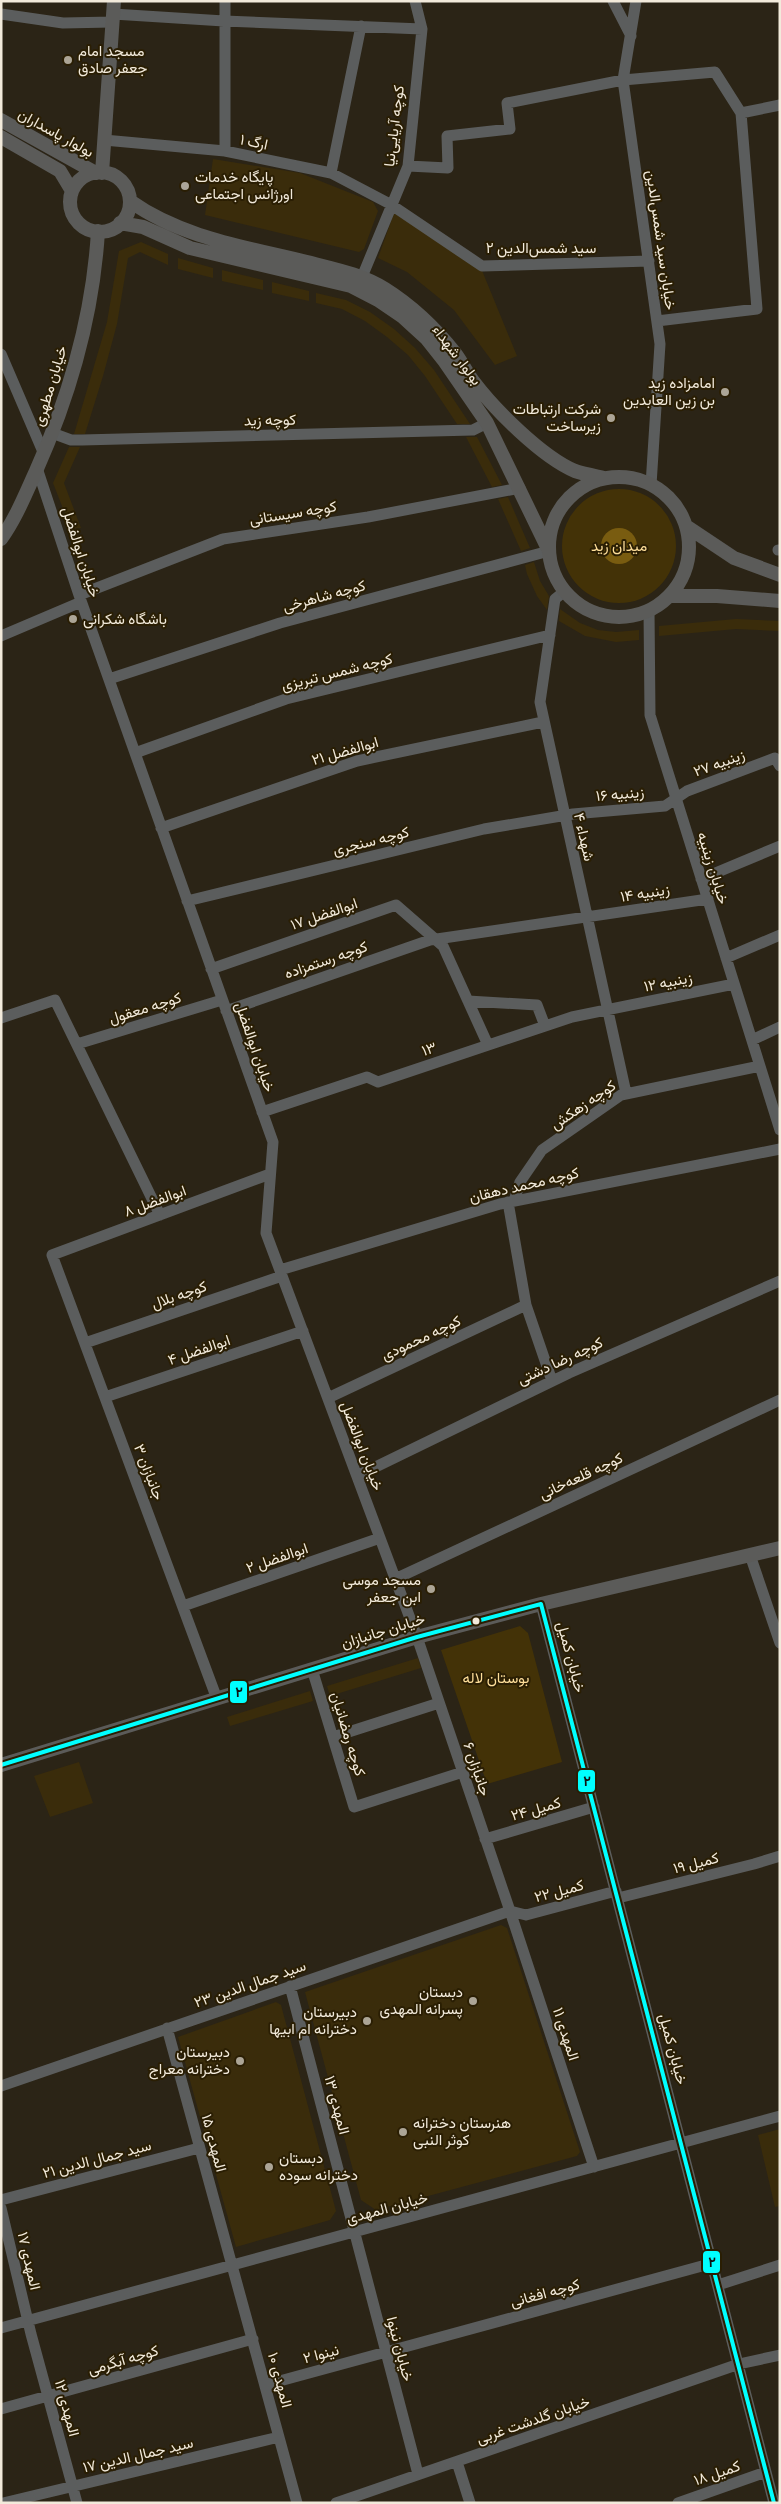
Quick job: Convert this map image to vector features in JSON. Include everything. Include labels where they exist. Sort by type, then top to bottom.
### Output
[{"type":"main road","points":[[99,173],[104,140],[113,12]]},
{"type":"main road","name":"بولوار پاسداران","points":[[1,120],[99,173]]},
{"type":"main road","name":"بولوار پاسداران","points":[[1,137],[60,171],[72,191]]},
{"type":"main road","points":[[99,173],[114,176],[123,184],[130,201],[128,213],[120,223],[110,230],[98,232],[81,225],[73,215],[70,203],[72,191],[84,177],[99,173]]},
{"type":"main road","name":"بولوار شهداء","points":[[130,201],[148,214],[194,235],[362,277],[385,288],[435,329],[456,354],[473,381],[523,434],[549,456],[576,471],[604,478]]},
{"type":"main road","name":"بولوار شهداء","points":[[120,223],[143,227],[190,248],[351,286],[378,300],[403,317],[426,338],[487,423],[549,550]]},
{"type":"main road","name":"خیابان مطهری","points":[[1,539],[14,520],[52,433],[87,317],[96,267],[98,232]]},
{"type":"main road","points":[[604,478],[628,478],[651,485],[664,493],[675,505],[686,526],[689,551],[686,568],[679,583],[668,596],[649,610],[627,616],[605,615],[584,607],[565,590],[553,570],[549,550],[552,526],[564,504],[582,488],[604,478]]},
{"type":"main road","points":[[686,526],[734,558],[780,575]]},
{"type":"main road","points":[[668,596],[717,596],[780,601]]},
{"type":"main road","name":"خیابان جانبازان","points":[[1,1765],[417,1637],[542,1604],[780,1548]]},
{"type":"street","points":[[224,1],[225,151]]},
{"type":"street","name":"کوچه آریایی‌نیا","points":[[362,277],[390,204],[408,166],[422,29],[415,1]]},
{"type":"street","points":[[613,1],[631,36]]},
{"type":"street","name":"خیابان سید شمس‌الدین","points":[[636,1],[623,80],[660,344],[651,485]]},
{"type":"street","points":[[1,14],[63,23],[113,12],[224,21],[422,29]]},
{"type":"street","points":[[331,173],[361,26]]},
{"type":"street","points":[[408,166],[448,168],[447,136],[510,129],[507,104],[623,80],[716,72],[741,113],[757,309],[657,321]]},
{"type":"street","points":[[741,113],[780,105]]},
{"type":"street","name":"ارگ ۱","points":[[104,140],[225,151],[331,173],[390,204]]},
{"type":"street","name":"سید شمس‌الدین ۲","points":[[390,204],[482,266],[649,262]]},
{"type":"street","points":[[1,354],[44,454]]},
{"type":"street","points":[[1,385],[12,380]]},
{"type":"street","name":"کوچه زید","points":[[52,433],[71,440],[92,440],[473,430],[487,423]]},
{"type":"street","name":"خیابان ابوالفضل","points":[[37,468],[108,679],[273,1142],[266,1233],[417,1637]]},
{"type":"street","name":"کوچه سیستانی","points":[[1,636],[80,598],[223,538],[368,516],[520,488]]},
{"type":"street","name":"کوچه شاهرخی","points":[[108,679],[280,623],[549,550]]},
{"type":"street","name":"شهداء ۴","points":[[565,590],[555,599],[540,702],[626,1093]]},
{"type":"street","name":"خیابان زینبیه","points":[[649,610],[650,715],[760,1066],[778,1116],[780,1130]]},
{"type":"street","name":"کوچه شمس تبریزی","points":[[135,753],[286,699],[550,635]]},
{"type":"street","name":"ابوالفضل ۲۱","points":[[161,828],[357,760],[543,722]]},
{"type":"street","name":"زینبیه ۲۷","points":[[676,798],[688,791],[777,762]]},
{"type":"street","name":"زینبیه ۱۶","points":[[564,816],[664,806],[676,798]]},
{"type":"street","name":"کوچه سنجری","points":[[187,901],[484,829],[564,816]]},
{"type":"street","points":[[701,879],[780,846]]},
{"type":"street","name":"زینبیه ۱۴","points":[[436,940],[708,899]]},
{"type":"street","name":"ابوالفضل ۱۷","points":[[211,969],[396,905],[436,940]]},
{"type":"street","points":[[726,958],[780,935]]},
{"type":"street","points":[[436,940],[443,946],[488,1045]]},
{"type":"street","name":"کوچه رستمزاده","points":[[224,1006],[436,940]]},
{"type":"street","name":"زینبیه ۱۲","points":[[607,1009],[734,984]]},
{"type":"street","points":[[1,1018],[55,1000],[160,1215]]},
{"type":"street","points":[[468,1001],[537,1005],[545,1026]]},
{"type":"street","name":"کوچه معقول","points":[[76,1044],[224,1006]]},
{"type":"street","name":"۱۳","points":[[262,1112],[367,1078],[378,1082],[545,1026],[607,1009]]},
{"type":"street","points":[[752,1040],[780,1027]]},
{"type":"street","name":"کوچه زهکش","points":[[511,1202],[520,1182],[542,1150],[626,1093],[760,1066]]},
{"type":"street","name":"کوچه محمد دهقان","points":[[281,1273],[511,1202],[780,1148]]},
{"type":"street","name":"ابوالفضل ۸","points":[[52,1255],[270,1174]]},
{"type":"street","points":[[511,1202],[526,1305],[552,1381]]},
{"type":"street","name":"جانبازان ۳","points":[[52,1255],[217,1698]]},
{"type":"street","name":"کوچه بلال","points":[[85,1343],[281,1273]]},
{"type":"street","name":"کوچه رضا دشتی","points":[[357,1476],[552,1381],[780,1281]]},
{"type":"street","name":"کوچه محمودی","points":[[328,1398],[526,1305]]},
{"type":"street","name":"ابوالفضل ۴","points":[[105,1398],[303,1331]]},
{"type":"street","name":"کوچه قلعه‌خانی","points":[[395,1579],[780,1400]]},
{"type":"street","name":"ابوالفضل ۲","points":[[183,1606],[380,1538]]},
{"type":"street","points":[[750,1555],[780,1644]]},
{"type":"street","name":"خیابان کمیل","points":[[542,1604],[774,2503]]},
{"type":"street","name":"جانبازان ۶","points":[[417,1637],[510,1911]]},
{"type":"street","name":"کوچه رمضانیان","points":[[312,1669],[354,1807],[463,1772]]},
{"type":"street","points":[[333,1737],[439,1703]]},
{"type":"street","name":"کمیل ۲۴","points":[[485,1839],[594,1807]]},
{"type":"street","name":"کمیل ۱۹","points":[[617,1894],[754,1864],[780,1856]]},
{"type":"street","name":"کمیل ۲۲","points":[[510,1911],[526,1915],[617,1894]]},
{"type":"street","name":"سید جمال الدین ۲۳","points":[[1,2086],[510,1911]]},
{"type":"street","name":"المهدی ۱۱","points":[[510,1911],[594,2167]]},
{"type":"street","name":"المهدی ۱۳","points":[[290,1986],[354,2233]]},
{"type":"street","name":"المهدی ۱۵","points":[[167,2028],[232,2266]]},
{"type":"street","name":"خیابان المهدی","points":[[1,2328],[780,2116]]},
{"type":"street","name":"سید جمال الدین ۲۱","points":[[1,2200],[200,2148]]},
{"type":"street","name":"المهدی ۱۷","points":[[1,2208],[28,2321]]},
{"type":"street","name":"خیابان نینوا","points":[[354,2233],[418,2474]]},
{"type":"street","name":"کوچه افغانی","points":[[385,2352],[712,2263]]},
{"type":"street","points":[[718,2285],[780,2265]]},
{"type":"street","name":"المهدی ۱۰","points":[[232,2266],[297,2503]]},
{"type":"street","name":"المهدی ۱۲","points":[[28,2321],[77,2503]]},
{"type":"street","name":"کوچه آبگرمی","points":[[1,2409],[253,2339]]},
{"type":"street","name":"نینوا ۲","points":[[265,2385],[385,2352]]},
{"type":"street","name":"خیابان گلدشت غربی","points":[[336,2503],[738,2364],[780,2355]]},
{"type":"street","name":"سید جمال الدین ۱۷","points":[[3,2503],[280,2437]]},
{"type":"street","points":[[457,2462],[470,2503]]},
{"type":"street","name":"کمیل ۱۸","points":[[678,2503],[766,2472]]},
{"type":"shaded area","points":[[213,159],[300,173],[373,202],[378,211],[364,249],[359,252],[205,215]]},
{"type":"shaded area","points":[[394,213],[481,268],[517,356],[495,365],[454,310],[407,272],[378,258]]},
{"type":"shaded area","points":[[141,242],[168,254],[168,265],[140,252],[128,258],[117,324],[103,376],[85,434],[74,434],[107,322],[119,251]]},
{"type":"shaded area","points":[[178,258],[213,268],[213,278],[178,269]]},
{"type":"shaded area","points":[[222,270],[263,280],[263,290],[222,281]]},
{"type":"shaded area","points":[[272,282],[309,291],[309,301],[272,293]]},
{"type":"shaded area","points":[[316,293],[346,300],[370,312],[394,329],[415,348],[434,370],[470,424],[457,424],[425,376],[408,355],[387,337],[365,321],[342,309],[316,303]]},
{"type":"shaded area","points":[[466,437],[477,437],[502,485],[492,487]]},
{"type":"shaded area","points":[[69,447],[80,447],[64,483],[81,528],[71,529],[53,483]]},
{"type":"shaded area","points":[[508,497],[530,548],[521,551],[498,499]]},
{"type":"shaded area","points":[[619,528],[626,529],[632,533],[636,539],[636,553],[632,559],[626,563],[619,564],[612,563],[606,559],[602,553],[601,546],[602,539],[606,533],[612,529]]},
{"type":"shaded area","points":[[534,562],[540,581],[549,596],[547,610],[537,596],[527,574],[525,565]]},
{"type":"shaded area","points":[[560,609],[580,623],[598,630],[616,632],[639,630],[639,640],[616,642],[585,636],[559,621]]},
{"type":"shaded area","points":[[736,619],[780,621],[780,631],[736,629],[659,636],[659,626]]},
{"type":"shaded area","points":[[418,1658],[421,1668],[330,1696],[327,1686]]},
{"type":"shaded area","points":[[310,1691],[313,1701],[230,1726],[227,1717]]},
{"type":"shaded area","points":[[79,1762],[93,1803],[50,1817],[34,1776]]},
{"type":"shaded area","points":[[501,1925],[507,1928],[580,2152],[577,2156],[376,2210],[361,2200],[305,1992]]},
{"type":"shaded area","points":[[276,2002],[281,2005],[336,2211],[330,2220],[236,2247],[178,2037]]},
{"type":"shaded area","points":[[780,2129],[780,2206],[775,2207],[758,2135]]},
{"type":"green space","name":"میدان زید","points":[[619,489],[641,494],[659,506],[671,524],[676,546],[671,568],[659,586],[641,598],[619,603],[597,598],[579,586],[567,568],[562,546],[567,524],[579,506],[597,494]]},
{"type":"green space","name":"بوستان لاله","points":[[520,1626],[528,1633],[562,1762],[487,1784],[441,1650]]},
{"type":"transit line","name":"۲","points":[[1,1765],[417,1637],[541,1604],[774,2503]]},
{"type":"place","name":"مسجد امام جعفر صادق","points":[[68,60]]},
{"type":"place","name":"پایگاه خدمات اورژانس اجتماعی","points":[[185,186]]},
{"type":"place","name":"امامزاده زید بن زین العابدین","points":[[725,392]]},
{"type":"place","name":"شرکت ارتباطات زیرساخت","points":[[611,418]]},
{"type":"place","name":"باشگاه شکرانی","points":[[73,619]]},
{"type":"place","name":"مسجد موسی ابن جعفر","points":[[431,1589]]},
{"type":"place","name":"دبستان پسرانه المهدی","points":[[473,2001]]},
{"type":"place","name":"دبیرستان دخترانه ام ابیها","points":[[367,2021]]},
{"type":"place","name":"دبیرستان دخترانه معراج","points":[[240,2061]]},
{"type":"place","name":"هنرستان دخترانه کوثر النبی","points":[[403,2132]]},
{"type":"place","name":"دبستان دخترانه سوده","points":[[269,2167]]}]
